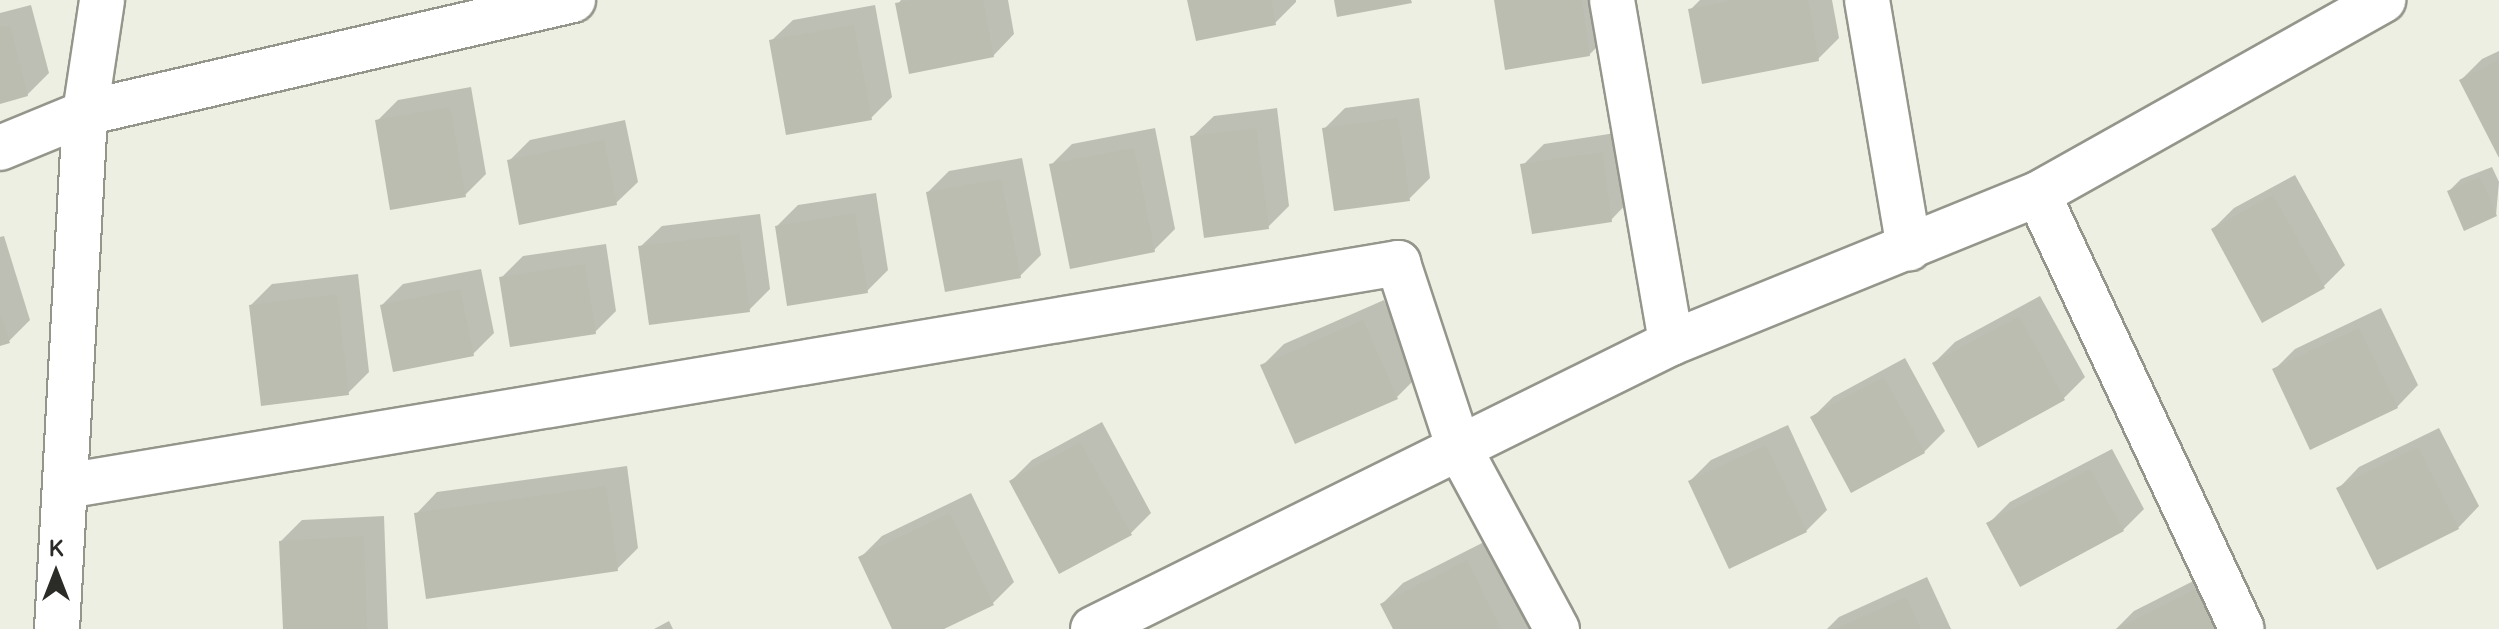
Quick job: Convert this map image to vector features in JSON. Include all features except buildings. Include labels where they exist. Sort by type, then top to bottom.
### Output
[{"type":"street","points":[[57,629],[85,113],[102,0]]},
{"type":"street","points":[[0,148],[85,113],[573,0]]},
{"type":"street","points":[[1612,0],[1671,343]]},
{"type":"street","points":[[1867,0],[1909,248]]},
{"type":"street","points":[[1093,629],[1671,343],[2038,194],[2369,3]]},
{"type":"street","points":[[2038,194],[2242,629]]},
{"type":"street","points":[[66,486],[1398,263],[1459,448],[1557,629]]}]
